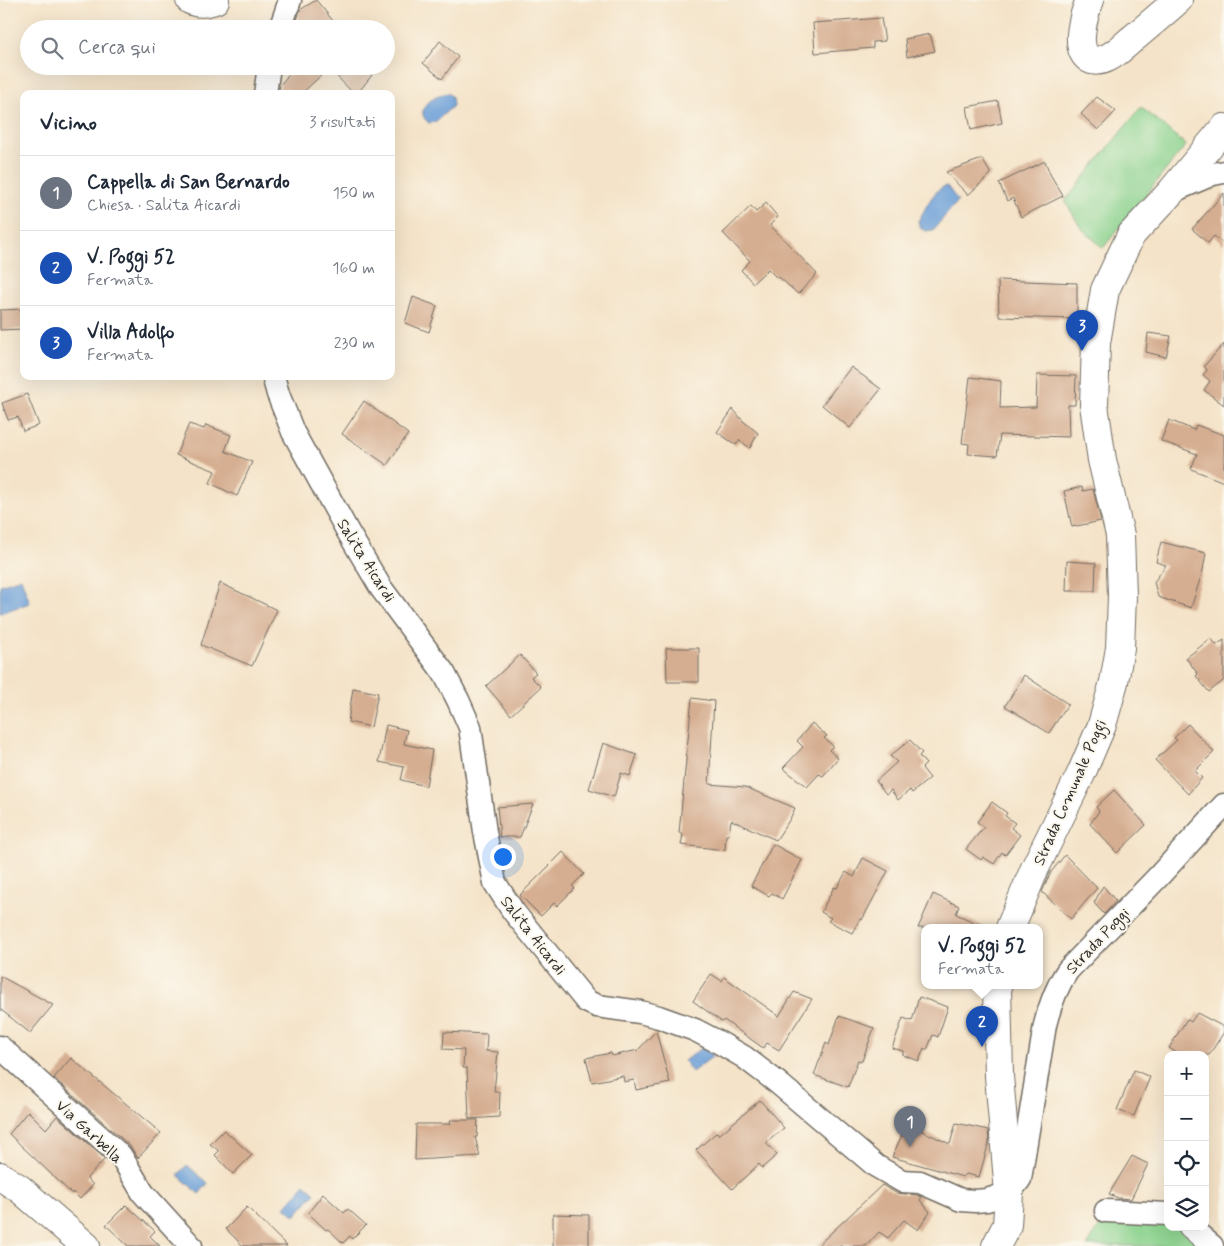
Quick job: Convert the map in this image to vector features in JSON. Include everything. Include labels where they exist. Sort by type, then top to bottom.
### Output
[{"type":"main road","points":[[190,0],[208,3],[215,0]]},
{"type":"main road","points":[[1090,0],[1085,13],[1081,48],[1088,58],[1099,61],[1120,49],[1178,0]]},
{"type":"main road","name":"Strada Comunale Poggi","points":[[1012,924],[1102,725],[1114,682],[1120,648],[1122,596],[1120,535],[1096,432],[1094,405],[1096,343],[1104,290],[1131,235],[1171,192],[1224,128]]},
{"type":"main road","points":[[996,1246],[1008,1225],[1009,1193],[999,1076],[997,989]]},
{"type":"main road","points":[[0,1176],[20,1189],[86,1246]]},
{"type":"street","points":[[283,20],[290,0]]},
{"type":"street","points":[[266,90],[268,75]]},
{"type":"street","points":[[1171,192],[1213,174],[1224,172]]},
{"type":"street","name":"Salita Aicardi","points":[[274,380],[293,432],[348,532],[381,588],[444,673],[470,727],[494,882],[513,911],[561,968],[581,997],[591,1004],[598,1006],[621,1008],[659,1017],[695,1030],[720,1042],[744,1057],[778,1083],[876,1166],[902,1181],[920,1182],[960,1200],[987,1200],[1009,1193]]},
{"type":"street","name":"Strada Poggi","points":[[1009,1193],[1020,1179],[1045,1026],[1049,1008],[1059,982],[1068,970],[1224,805]]},
{"type":"street","name":"Via Garbella","points":[[0,1047],[121,1156],[143,1193],[191,1246]]},
{"type":"street","points":[[1106,1211],[1164,1214]]},
{"type":"street","points":[[1195,1231],[1212,1246]]},
{"type":"green space","points":[[1141,107],[1186,145],[1103,248],[1081,228],[1065,201]]},
{"type":"green space","points":[[1104,1219],[1164,1219],[1164,1231],[1187,1231],[1205,1246],[1087,1246]]},
{"type":"water","points":[[448,93],[452,97],[453,106],[435,122],[429,123],[424,118],[424,108],[431,100]]},
{"type":"water","points":[[947,186],[958,201],[933,230],[926,231],[920,228],[918,221],[930,200],[938,191]]},
{"type":"water","points":[[21,578],[30,603],[0,613],[0,585]]},
{"type":"water","points":[[705,1045],[713,1056],[692,1072],[684,1061]]},
{"type":"water","points":[[187,1165],[208,1183],[199,1194],[178,1175]]},
{"type":"water","points":[[305,1184],[315,1193],[295,1216],[285,1207]]},
{"type":"building","points":[[316,0],[332,20],[297,20],[300,10]]},
{"type":"building","points":[[881,18],[885,41],[873,42],[873,48],[815,53],[813,23]]},
{"type":"building","points":[[930,34],[935,51],[907,57],[905,39]]},
{"type":"building","points":[[440,41],[458,57],[442,79],[423,63]]},
{"type":"building","points":[[288,75],[321,75],[305,90],[279,90],[280,85]]},
{"type":"building","points":[[336,75],[372,75],[360,90],[350,90]]},
{"type":"building","points":[[1097,97],[1116,111],[1098,130],[1081,114]]},
{"type":"building","points":[[998,101],[1002,123],[971,130],[967,107]]},
{"type":"building","points":[[982,159],[991,174],[968,195],[946,172]]},
{"type":"building","points":[[1045,161],[1063,196],[1021,217],[1013,198],[1007,201],[999,183]]},
{"type":"building","points":[[1224,193],[1224,244],[1214,236],[1208,243],[1192,229]]},
{"type":"building","points":[[766,203],[778,217],[770,225],[817,274],[798,294],[768,269],[753,283],[741,270],[750,261],[723,233],[751,206],[756,212]]},
{"type":"building","points":[[998,280],[1077,283],[1077,319],[999,317]]},
{"type":"building","points":[[413,297],[437,306],[429,332],[405,323]]},
{"type":"building","points":[[20,309],[20,329],[0,330],[0,310]]},
{"type":"building","points":[[1148,333],[1171,336],[1166,357],[1146,352]]},
{"type":"building","points":[[1224,344],[1224,405],[1204,390],[1210,381],[1203,375],[1207,370],[1204,366]]},
{"type":"building","points":[[851,367],[881,389],[850,428],[822,405]]},
{"type":"building","points":[[1037,375],[1076,376],[1075,405],[1068,405],[1069,437],[1000,435],[997,456],[968,454],[969,444],[962,443],[970,377],[1001,381],[1000,408],[1036,407]]},
{"type":"building","points":[[27,394],[39,425],[23,431],[18,417],[8,420],[2,403]]},
{"type":"building","points":[[364,401],[408,434],[387,465],[342,434]]},
{"type":"building","points":[[733,409],[743,421],[758,433],[750,448],[739,440],[736,445],[717,432]]},
{"type":"building","points":[[1169,420],[1194,430],[1196,425],[1224,435],[1224,482],[1191,469],[1197,454],[1161,441]]},
{"type":"building","points":[[189,424],[204,429],[206,425],[231,435],[225,451],[252,462],[237,496],[210,483],[215,471],[176,455]]},
{"type":"building","points":[[1082,487],[1083,491],[1093,489],[1101,521],[1072,527],[1064,491]]},
{"type":"building","points":[[1161,542],[1206,553],[1203,570],[1191,608],[1158,597],[1154,582],[1166,565],[1156,562]]},
{"type":"building","points":[[1067,561],[1096,563],[1095,591],[1066,591]]},
{"type":"building","points":[[220,583],[277,610],[252,666],[201,645]]},
{"type":"building","points":[[1211,638],[1216,645],[1224,640],[1224,680],[1209,692],[1196,676],[1198,674],[1186,658]]},
{"type":"building","points":[[666,648],[699,648],[699,682],[667,682]]},
{"type":"building","points":[[520,655],[536,673],[531,677],[541,687],[511,715],[486,686]]},
{"type":"building","points":[[1024,675],[1068,704],[1049,733],[1005,706]]},
{"type":"building","points":[[353,688],[378,693],[371,727],[348,722]]},
{"type":"building","points":[[692,698],[714,701],[709,784],[745,787],[795,808],[776,840],[731,820],[729,835],[726,835],[725,850],[681,845],[683,834],[679,833]]},
{"type":"building","points":[[812,723],[827,736],[824,738],[833,746],[829,750],[838,758],[823,776],[819,774],[807,787],[783,768],[803,747],[797,741]]},
{"type":"building","points":[[1188,724],[1214,752],[1195,771],[1202,778],[1188,794],[1155,760],[1177,740],[1174,738]]},
{"type":"building","points":[[386,725],[407,730],[404,744],[432,750],[426,786],[401,780],[404,767],[379,762]]},
{"type":"building","points":[[910,740],[922,753],[919,756],[926,764],[922,768],[930,778],[912,793],[910,790],[898,800],[891,790],[886,794],[876,781],[897,762],[890,756]]},
{"type":"building","points":[[603,743],[637,755],[630,776],[621,773],[614,797],[589,789]]},
{"type":"building","points":[[1114,790],[1146,825],[1117,853],[1090,824],[1099,811],[1096,807]]},
{"type":"building","points":[[992,802],[1007,813],[1005,816],[1015,823],[1011,828],[1020,835],[1005,855],[1002,852],[994,864],[983,857],[981,860],[966,849],[984,827],[977,822]]},
{"type":"building","points":[[533,804],[520,837],[500,837],[497,807]]},
{"type":"building","points":[[773,844],[802,860],[782,899],[772,893],[769,896],[751,886]]},
{"type":"building","points":[[563,852],[584,874],[572,886],[575,888],[557,906],[554,903],[541,916],[520,895]]},
{"type":"building","points":[[1065,855],[1097,888],[1071,919],[1042,892],[1051,872]]},
{"type":"building","points":[[863,858],[888,871],[862,920],[860,919],[852,933],[828,921],[831,918],[821,912],[834,887],[837,888],[846,872],[854,877]]},
{"type":"building","points":[[1103,886],[1116,901],[1104,914],[1094,903]]},
{"type":"building","points":[[933,894],[959,906],[956,914],[978,924],[921,924],[921,928],[918,928]]},
{"type":"building","points":[[711,974],[722,981],[724,977],[779,1016],[794,992],[812,999],[779,1050],[767,1043],[763,1048],[724,1020],[722,1022],[693,1001]]},
{"type":"building","points":[[0,976],[53,1005],[30,1033],[0,1009]]},
{"type":"building","points":[[919,997],[948,1007],[938,1037],[933,1035],[927,1050],[924,1048],[919,1061],[903,1055],[903,1051],[892,1048],[903,1018],[912,1021]]},
{"type":"building","points":[[1197,1013],[1224,1027],[1224,1032],[1209,1055],[1209,1051],[1174,1051],[1169,1048],[1187,1019],[1191,1022]]},
{"type":"building","points":[[839,1016],[874,1028],[862,1061],[858,1060],[848,1087],[814,1075],[826,1043],[829,1045]]},
{"type":"building","points":[[656,1031],[670,1083],[636,1090],[634,1080],[624,1082],[623,1076],[592,1082],[586,1058],[611,1053],[612,1056],[638,1050]]},
{"type":"building","points":[[444,1032],[487,1034],[486,1051],[498,1052],[494,1092],[500,1092],[499,1117],[469,1119],[467,1068],[463,1068],[464,1050],[443,1049]]},
{"type":"building","points":[[71,1058],[161,1133],[138,1158],[130,1146],[54,1078]]},
{"type":"building","points":[[1134,1070],[1150,1077],[1134,1116],[1117,1110]]},
{"type":"building","points":[[760,1100],[784,1128],[766,1143],[777,1155],[762,1168],[759,1164],[732,1189],[696,1150],[717,1132],[719,1135]]},
{"type":"building","points":[[28,1111],[46,1129],[57,1116],[105,1159],[87,1178],[93,1185],[80,1199],[73,1192],[72,1194],[9,1134]]},
{"type":"building","points":[[450,1120],[478,1120],[477,1137],[475,1137],[480,1156],[415,1160],[416,1124],[451,1124]]},
{"type":"building","points":[[956,1123],[988,1130],[989,1142],[979,1177],[966,1174],[963,1177],[892,1157],[907,1124],[950,1144]]},
{"type":"building","points":[[224,1130],[252,1155],[233,1174],[215,1155],[219,1151],[210,1144]]},
{"type":"building","points":[[1132,1156],[1148,1164],[1131,1199],[1118,1198],[1109,1194]]},
{"type":"building","points":[[882,1185],[896,1193],[922,1197],[920,1200],[930,1212],[918,1230],[904,1220],[888,1238],[879,1232],[866,1246],[817,1246]]},
{"type":"building","points":[[323,1194],[344,1213],[348,1209],[366,1225],[352,1239],[350,1236],[343,1243],[308,1213]]},
{"type":"building","points":[[126,1205],[155,1231],[150,1236],[160,1246],[128,1246],[106,1225]]},
{"type":"building","points":[[247,1207],[287,1246],[243,1246],[226,1229]]},
{"type":"building","points":[[553,1214],[589,1215],[589,1246],[553,1246]]},
{"type":"place","name":"Villa Adolfo","points":[[1082,351]]},
{"type":"place","name":"V. Poggi 52","points":[[982,1047]]},
{"type":"place","name":"Cappella di San Bernardo","points":[[910,1147]]}]
